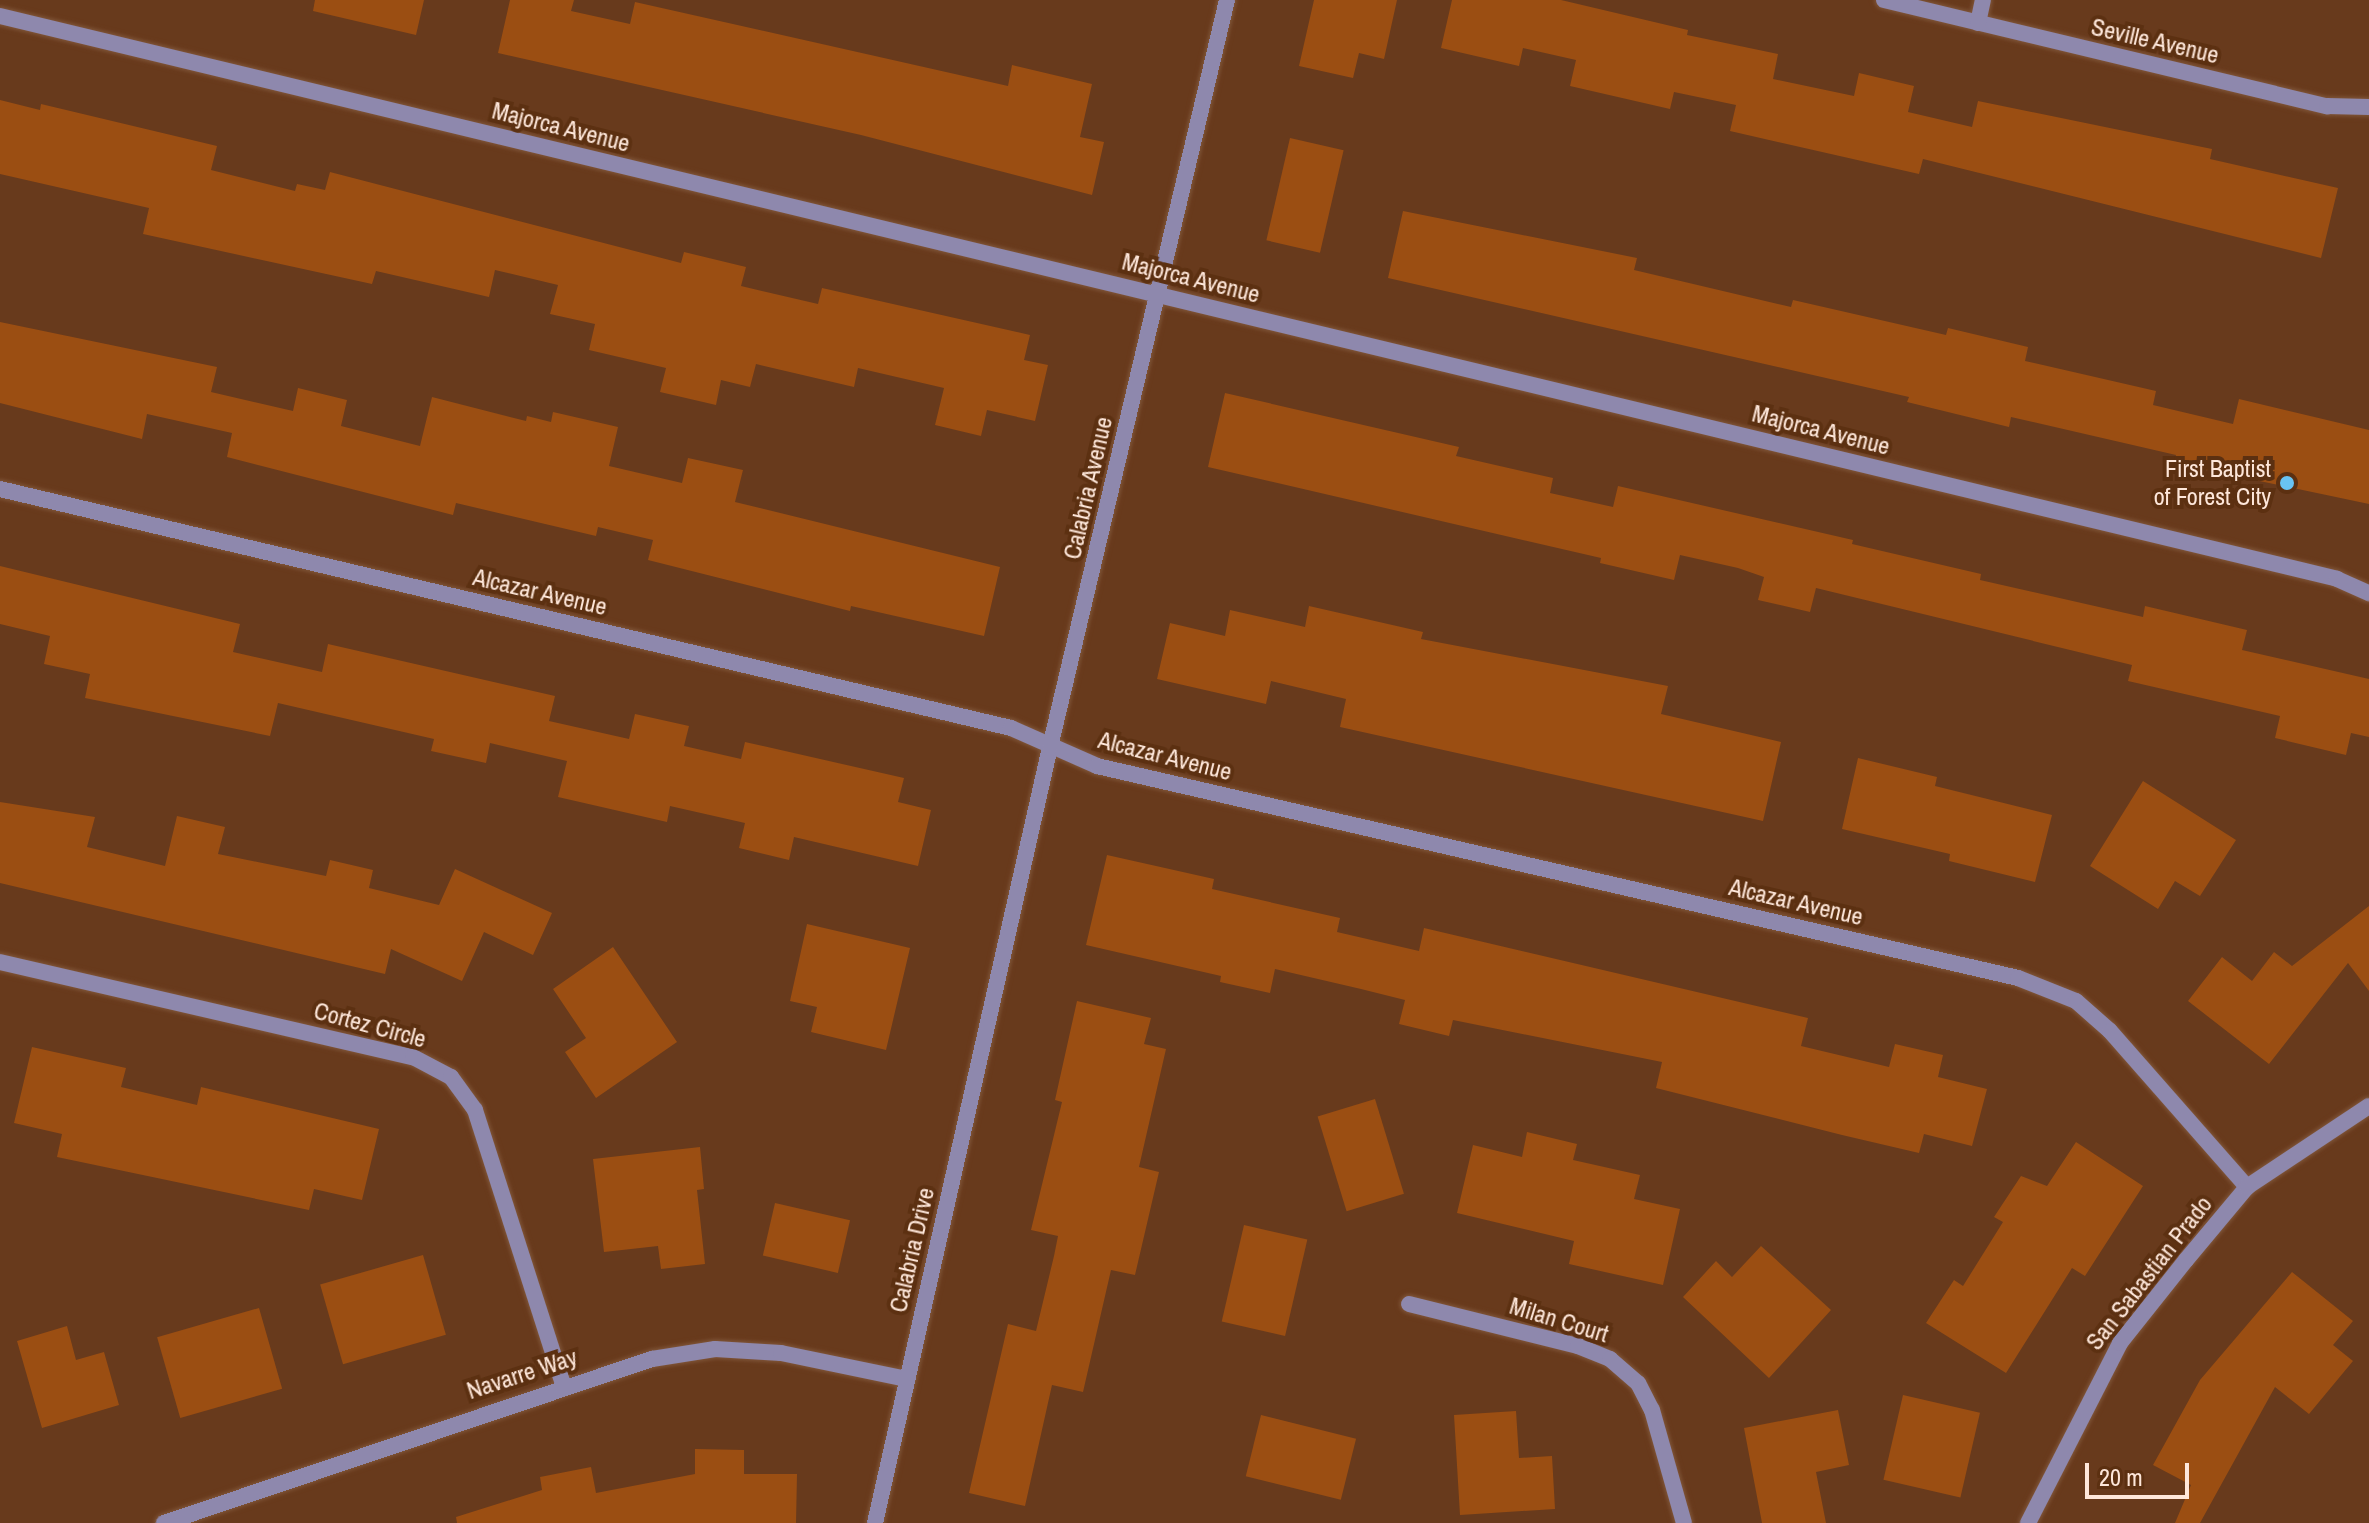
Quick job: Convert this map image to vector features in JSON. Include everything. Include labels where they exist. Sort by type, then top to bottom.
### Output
[{"type":"street","name":"Calabria Avenue","points":[[996,987],[1227,0]]},
{"type":"street","name":"Seville Avenue","points":[[1884,0],[2327,106],[2369,107]]},
{"type":"street","points":[[1978,23],[1983,0]]},
{"type":"street","name":"Majorca Avenue","points":[[0,16],[2337,579],[2369,593]]},
{"type":"street","name":"Alcazar Avenue","points":[[0,489],[995,724],[1097,766],[2018,978],[2076,1001],[2110,1031],[2247,1187]]},
{"type":"street","name":"Cortez Circle","points":[[0,962],[413,1057],[451,1077],[475,1110],[563,1384]]},
{"type":"street","name":"Calabria Drive","points":[[875,1523],[996,987]]},
{"type":"street","name":"San Sabastian Prado","points":[[2028,1523],[2120,1343],[2247,1187],[2369,1106]]},
{"type":"street","name":"Milan Court","points":[[1409,1304],[1578,1346],[1610,1359],[1638,1383],[1652,1410],[1684,1523]]},
{"type":"street","name":"Navarre Way","points":[[164,1523],[563,1384],[652,1359],[715,1349],[781,1353],[907,1379]]},
{"type":"building","points":[[315,0],[424,0],[416,35],[313,11]]},
{"type":"building","points":[[510,0],[574,0],[571,11],[630,24],[635,2],[1008,86],[1012,65],[1092,84],[1080,137],[1104,142],[1092,195],[861,135],[498,53]]},
{"type":"building","points":[[1314,0],[1397,0],[1384,59],[1359,53],[1353,78],[1299,66]]},
{"type":"building","points":[[1452,0],[1561,0],[1688,30],[1687,35],[1778,54],[1773,79],[1854,96],[1859,73],[1914,86],[1908,112],[1972,127],[1978,101],[2212,149],[2210,159],[2338,188],[2321,258],[1923,159],[1919,174],[1730,131],[1736,105],[1674,92],[1670,109],[1570,86],[1576,60],[1523,48],[1519,66],[1441,48]]},
{"type":"building","points":[[0,100],[40,110],[41,104],[217,146],[211,170],[295,191],[297,184],[325,190],[330,172],[681,263],[684,252],[746,267],[741,286],[818,304],[822,288],[1030,335],[1024,360],[1048,365],[1035,421],[987,410],[981,436],[935,425],[944,388],[858,368],[854,387],[756,364],[750,387],[721,380],[716,405],[660,392],[666,368],[589,350],[595,324],[550,314],[558,285],[495,270],[489,297],[376,271],[372,284],[143,234],[149,208],[0,174]]},
{"type":"building","points":[[1290,138],[1344,150],[1320,253],[1266,240]]},
{"type":"building","points":[[1403,211],[1637,258],[1634,270],[1791,307],[1793,300],[1946,335],[1948,328],[2028,347],[2025,361],[2156,391],[2153,405],[2233,424],[2239,399],[2369,430],[2369,504],[2174,463],[2176,455],[2011,417],[2009,427],[1907,402],[1909,397],[1388,278]]},
{"type":"building","points":[[0,322],[217,367],[211,392],[293,411],[298,388],[347,400],[341,426],[420,446],[432,397],[526,421],[527,416],[551,422],[553,412],[618,427],[609,466],[682,483],[688,458],[743,470],[735,502],[1000,567],[984,636],[851,606],[850,611],[648,560],[653,540],[598,527],[596,536],[456,503],[453,515],[227,457],[232,433],[147,414],[142,439],[0,403]]},
{"type":"building","points":[[1225,393],[1459,447],[1456,456],[1553,478],[1550,493],[1613,507],[1618,486],[1853,540],[1852,544],[1981,574],[1980,580],[2143,617],[2145,606],[2247,630],[2242,650],[2369,679],[2369,737],[2351,733],[2346,755],[2275,738],[2280,716],[2128,681],[2132,665],[1816,588],[1810,612],[1758,600],[1764,577],[1738,568],[1680,555],[1674,580],[1600,563],[1601,558],[1208,467]]},
{"type":"building","points":[[0,566],[240,624],[233,652],[322,672],[328,644],[555,696],[549,721],[629,739],[635,714],[689,726],[684,746],[741,759],[745,742],[904,778],[898,802],[931,810],[918,866],[794,837],[789,860],[739,848],[745,823],[670,806],[667,822],[558,797],[567,761],[490,743],[486,763],[431,751],[434,739],[278,703],[270,736],[85,698],[90,674],[44,664],[50,636],[0,624]]},
{"type":"building","points":[[1309,606],[1423,632],[1421,639],[1668,686],[1661,714],[1781,742],[1763,821],[1340,727],[1346,699],[1271,681],[1266,704],[1157,679],[1170,623],[1225,636],[1230,610],[1305,627]]},
{"type":"building","points":[[1858,758],[1937,777],[1935,786],[2052,815],[2035,882],[1949,861],[1950,854],[1842,829]]},
{"type":"building","points":[[2143,781],[2236,840],[2200,896],[2175,881],[2158,909],[2090,866]]},
{"type":"building","points":[[0,802],[95,817],[87,847],[165,866],[177,816],[225,827],[218,854],[326,876],[330,860],[373,870],[369,888],[439,905],[455,869],[552,913],[533,955],[484,932],[462,981],[391,949],[385,974],[0,883]]},
{"type":"building","points":[[1107,855],[1214,879],[1212,889],[1340,918],[1337,932],[1419,951],[1424,928],[1808,1018],[1801,1046],[1889,1067],[1895,1044],[1943,1055],[1938,1077],[1987,1089],[1972,1146],[1924,1134],[1919,1153],[1656,1088],[1662,1062],[1453,1020],[1449,1036],[1399,1024],[1405,1000],[1275,969],[1270,993],[1220,982],[1221,976],[1086,945]]},
{"type":"building","points":[[2369,906],[2369,991],[2348,963],[2269,1064],[2188,1001],[2222,957],[2252,981],[2274,952],[2292,966]]},
{"type":"building","points":[[807,924],[910,948],[886,1050],[811,1032],[817,1007],[790,1001]]},
{"type":"building","points":[[613,947],[677,1042],[596,1098],[565,1052],[586,1038],[553,989]]},
{"type":"building","points":[[1077,1001],[1151,1018],[1144,1044],[1166,1049],[1139,1167],[1159,1172],[1135,1275],[1111,1270],[1083,1392],[1052,1385],[1025,1506],[969,1493],[1008,1324],[1036,1331],[1054,1256],[1058,1236],[1031,1230],[1062,1102],[1055,1100]]},
{"type":"building","points":[[32,1047],[126,1068],[121,1087],[197,1105],[201,1087],[379,1129],[362,1200],[314,1189],[309,1210],[57,1157],[62,1134],[14,1123]]},
{"type":"building","points":[[1375,1099],[1404,1194],[1347,1211],[1318,1117]]},
{"type":"building","points":[[1527,1132],[1577,1144],[1573,1160],[1640,1175],[1634,1199],[1680,1209],[1663,1285],[1569,1264],[1574,1241],[1457,1213],[1473,1145],[1522,1157]]},
{"type":"building","points":[[2076,1142],[2143,1186],[2085,1276],[2072,1268],[2006,1373],[1926,1323],[1954,1280],[1963,1286],[2003,1222],[1994,1217],[2021,1176],[2047,1186]]},
{"type":"building","points":[[700,1147],[704,1189],[697,1190],[705,1264],[661,1269],[658,1246],[604,1252],[593,1159]]},
{"type":"building","points":[[775,1203],[850,1220],[838,1273],[763,1256]]},
{"type":"building","points":[[1244,1225],[1307,1240],[1285,1336],[1222,1321]]},
{"type":"building","points":[[1761,1246],[1831,1310],[1769,1378],[1683,1297],[1716,1261],[1732,1277]]},
{"type":"building","points":[[423,1255],[446,1335],[343,1364],[320,1284]]},
{"type":"building","points":[[2292,1272],[2353,1321],[2333,1345],[2353,1361],[2309,1414],[2275,1387],[2200,1523],[2175,1523],[2191,1485],[2153,1465],[2200,1380]]},
{"type":"building","points":[[259,1308],[282,1389],[180,1418],[157,1337]]},
{"type":"building","points":[[67,1326],[76,1360],[104,1352],[119,1405],[42,1428],[17,1341]]},
{"type":"building","points":[[1903,1395],[1980,1413],[1960,1498],[1883,1480]]},
{"type":"building","points":[[1838,1410],[1849,1465],[1816,1472],[1826,1523],[1762,1523],[1744,1428]]},
{"type":"building","points":[[1516,1411],[1519,1458],[1552,1456],[1555,1509],[1460,1515],[1454,1415]]},
{"type":"building","points":[[1261,1415],[1356,1439],[1341,1500],[1246,1476]]},
{"type":"building","points":[[695,1449],[744,1450],[744,1474],[797,1474],[796,1523],[457,1523],[456,1517],[542,1490],[540,1477],[591,1467],[596,1493],[695,1474]]},
{"type":"place","name":"First Baptist of Forest City","points":[[2287,483]]}]
